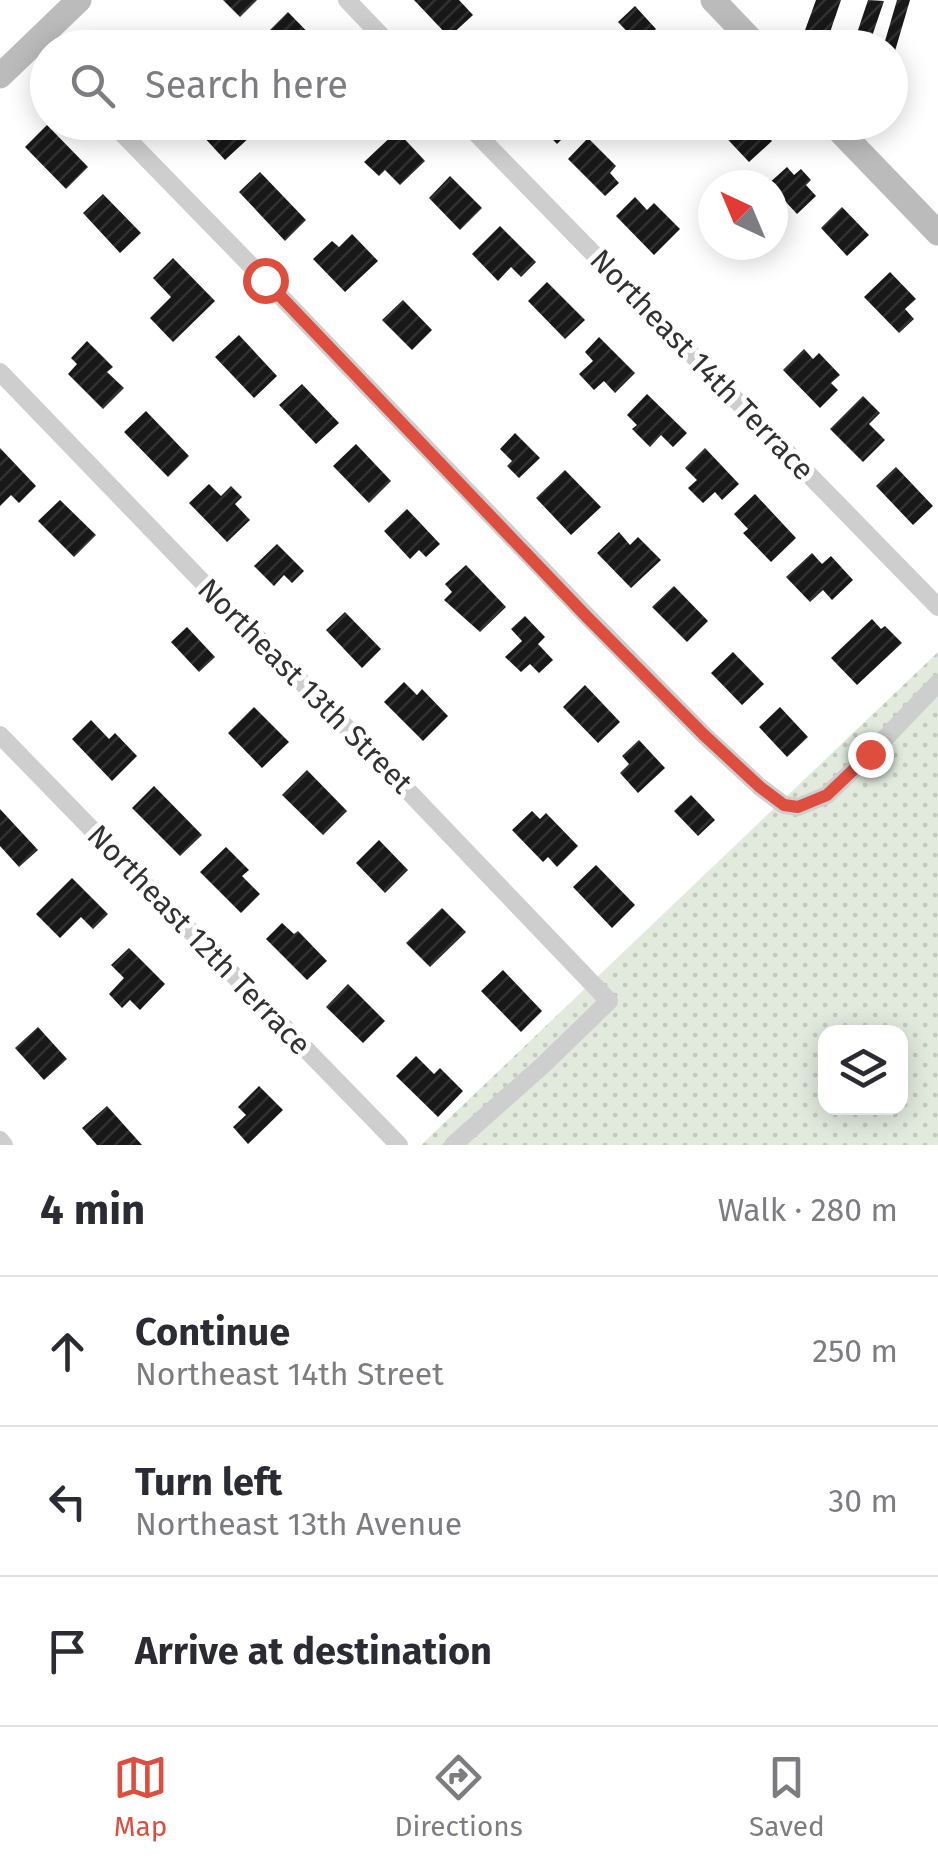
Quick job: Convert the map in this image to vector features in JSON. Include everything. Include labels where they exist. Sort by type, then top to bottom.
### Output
[{"type":"street","points":[[56,30],[79,0]]},
{"type":"street","points":[[347,0],[376,30]]},
{"type":"street","points":[[714,0],[742,30]]},
{"type":"street","points":[[0,76],[30,57]]},
{"type":"street","points":[[129,140],[586,616],[704,735],[784,805],[798,807],[827,795],[938,683]]},
{"type":"street","name":"Northeast 14th Terrace","points":[[483,140],[938,608]]},
{"type":"street","points":[[849,140],[938,233]]},
{"type":"street","name":"Northeast 13th Street","points":[[0,372],[609,1001],[453,1145]]},
{"type":"street","name":"Northeast 12th Terrace","points":[[0,735],[399,1145]]},
{"type":"shaded area","points":[[938,652],[938,1145],[421,1145]]},
{"type":"building","points":[[223,0],[257,0],[240,17]]},
{"type":"building","points":[[414,0],[459,0],[473,15],[457,30],[442,30]]},
{"type":"building","points":[[816,0],[841,0],[831,30],[805,30]]},
{"type":"building","points":[[868,0],[884,1],[874,30],[858,30]]},
{"type":"building","points":[[897,0],[910,0],[901,30],[888,30]]},
{"type":"building","points":[[635,6],[656,29],[626,30],[618,22]]},
{"type":"building","points":[[288,12],[306,30],[270,30]]},
{"type":"building","points":[[32,140],[62,140],[88,167],[66,189],[25,147]]},
{"type":"building","points":[[207,140],[247,140],[225,160]]},
{"type":"building","points":[[387,140],[405,140],[425,161],[400,185],[385,170],[379,176],[364,162]]},
{"type":"building","points":[[590,140],[616,166],[610,173],[619,183],[605,196],[568,159]]},
{"type":"building","points":[[728,140],[771,140],[772,141],[749,162]]},
{"type":"building","points":[[787,167],[794,175],[801,169],[811,180],[806,185],[816,196],[797,214],[788,204],[788,170],[784,170]]},
{"type":"building","points":[[260,172],[306,220],[285,241],[239,192]]},
{"type":"building","points":[[450,176],[482,208],[460,230],[429,198]]},
{"type":"building","points":[[103,194],[141,233],[120,253],[83,213]]},
{"type":"building","points":[[635,197],[647,210],[654,203],[680,229],[654,255],[616,216]]},
{"type":"building","points":[[842,207],[869,235],[847,256],[821,228]]},
{"type":"building","points":[[500,226],[536,262],[521,277],[511,267],[498,281],[472,254]]},
{"type":"building","points":[[352,234],[378,261],[345,292],[313,259],[332,241],[339,247]]},
{"type":"building","points":[[173,258],[215,301],[173,342],[150,318],[171,297],[153,278]]},
{"type":"building","points":[[890,272],[916,299],[905,309],[914,319],[899,333],[864,297]]},
{"type":"building","points":[[547,282],[585,320],[565,339],[528,301]]},
{"type":"building","points":[[403,300],[432,330],[412,350],[382,320]]},
{"type":"building","points":[[239,335],[277,376],[254,398],[215,357]]},
{"type":"building","points":[[599,337],[635,373],[615,393],[604,381],[594,390],[579,374],[593,361],[585,352]]},
{"type":"building","points":[[87,341],[113,367],[107,372],[124,388],[103,409],[68,374],[77,364],[71,358]]},
{"type":"building","points":[[804,349],[813,359],[819,353],[840,375],[831,383],[838,390],[820,408],[783,370]]},
{"type":"building","points":[[302,384],[339,423],[316,444],[279,405]]},
{"type":"building","points":[[647,394],[687,433],[673,447],[661,435],[650,447],[632,429],[637,425],[627,415]]},
{"type":"building","points":[[863,396],[880,413],[869,424],[885,440],[863,462],[830,429]]},
{"type":"building","points":[[146,411],[189,456],[168,477],[124,432]]},
{"type":"building","points":[[515,433],[540,458],[519,478],[507,466],[512,461],[500,449]]},
{"type":"building","points":[[356,444],[391,481],[369,503],[333,466]]},
{"type":"building","points":[[0,448],[36,486],[19,503],[11,495],[0,506]]},
{"type":"building","points":[[705,448],[739,484],[722,500],[715,492],[703,503],[688,488],[697,480],[685,468]]},
{"type":"building","points":[[896,467],[933,506],[913,525],[876,486]]},
{"type":"building","points":[[565,470],[601,507],[571,535],[536,498]]},
{"type":"building","points":[[209,484],[221,496],[231,486],[242,497],[235,504],[250,520],[227,542],[189,503]]},
{"type":"building","points":[[755,494],[796,538],[771,562],[743,533],[748,529],[734,514]]},
{"type":"building","points":[[60,500],[96,535],[74,557],[38,521]]},
{"type":"building","points":[[407,509],[440,544],[426,557],[419,550],[410,559],[384,531]]},
{"type":"building","points":[[619,532],[630,545],[638,537],[661,560],[631,588],[597,553]]},
{"type":"building","points":[[277,544],[304,571],[292,583],[284,575],[274,586],[254,566]]},
{"type":"building","points":[[812,553],[822,564],[831,556],[853,580],[832,600],[823,590],[810,602],[786,577]]},
{"type":"building","points":[[466,565],[506,607],[480,632],[444,600],[452,592],[445,584]]},
{"type":"building","points":[[674,586],[708,621],[687,642],[652,607]]},
{"type":"building","points":[[345,612],[381,649],[362,668],[326,630]]},
{"type":"building","points":[[525,616],[545,637],[538,644],[553,660],[539,673],[530,664],[521,672],[505,657],[522,641],[511,629]]},
{"type":"building","points":[[872,619],[902,643],[857,685],[831,658]]},
{"type":"building","points":[[187,627],[215,657],[199,672],[171,642]]},
{"type":"building","points":[[733,652],[764,684],[742,705],[711,673]]},
{"type":"building","points":[[404,682],[417,695],[422,689],[448,716],[423,741],[384,702]]},
{"type":"building","points":[[585,685],[620,722],[598,743],[563,707]]},
{"type":"building","points":[[254,707],[289,742],[262,768],[228,733]]},
{"type":"building","points":[[780,707],[808,737],[787,757],[759,727]]},
{"type":"building","points":[[91,720],[109,739],[115,733],[137,756],[112,781],[72,739]]},
{"type":"building","points":[[639,740],[665,768],[638,793],[620,773],[629,764],[622,756]]},
{"type":"building","points":[[307,770],[347,811],[323,835],[282,795]]},
{"type":"building","points":[[154,786],[202,835],[180,856],[132,808]]},
{"type":"building","points":[[691,795],[715,820],[698,836],[674,811]]},
{"type":"building","points":[[0,809],[38,850],[19,867],[0,846]]},
{"type":"building","points":[[532,811],[540,819],[546,813],[578,846],[557,867],[548,857],[543,862],[512,830]]},
{"type":"building","points":[[379,840],[408,870],[385,893],[356,863]]},
{"type":"building","points":[[226,847],[249,870],[242,876],[260,894],[241,913],[200,872]]},
{"type":"building","points":[[596,865],[635,905],[612,928],[573,887]]},
{"type":"building","points":[[72,878],[108,914],[93,929],[81,917],[60,938],[36,914]]},
{"type":"building","points":[[442,908],[466,932],[430,967],[406,943]]},
{"type":"building","points":[[282,923],[294,934],[298,931],[327,961],[307,980],[266,939]]},
{"type":"building","points":[[129,948],[165,984],[140,1010],[130,1000],[122,1008],[109,994],[124,978],[111,965]]},
{"type":"building","points":[[503,970],[542,1011],[521,1032],[481,991]]},
{"type":"building","points":[[348,984],[385,1021],[363,1043],[326,1007]]},
{"type":"building","points":[[38,1027],[67,1059],[44,1080],[15,1048]]},
{"type":"building","points":[[416,1056],[434,1074],[440,1068],[463,1091],[438,1117],[396,1076]]},
{"type":"building","points":[[259,1086],[283,1110],[248,1144],[233,1127],[246,1115],[238,1107]]},
{"type":"building","points":[[107,1106],[142,1145],[97,1145],[82,1128]]},
{"type":"route","points":[[265,280],[586,616],[760,787],[784,805],[798,807],[827,795],[870,754]]}]
